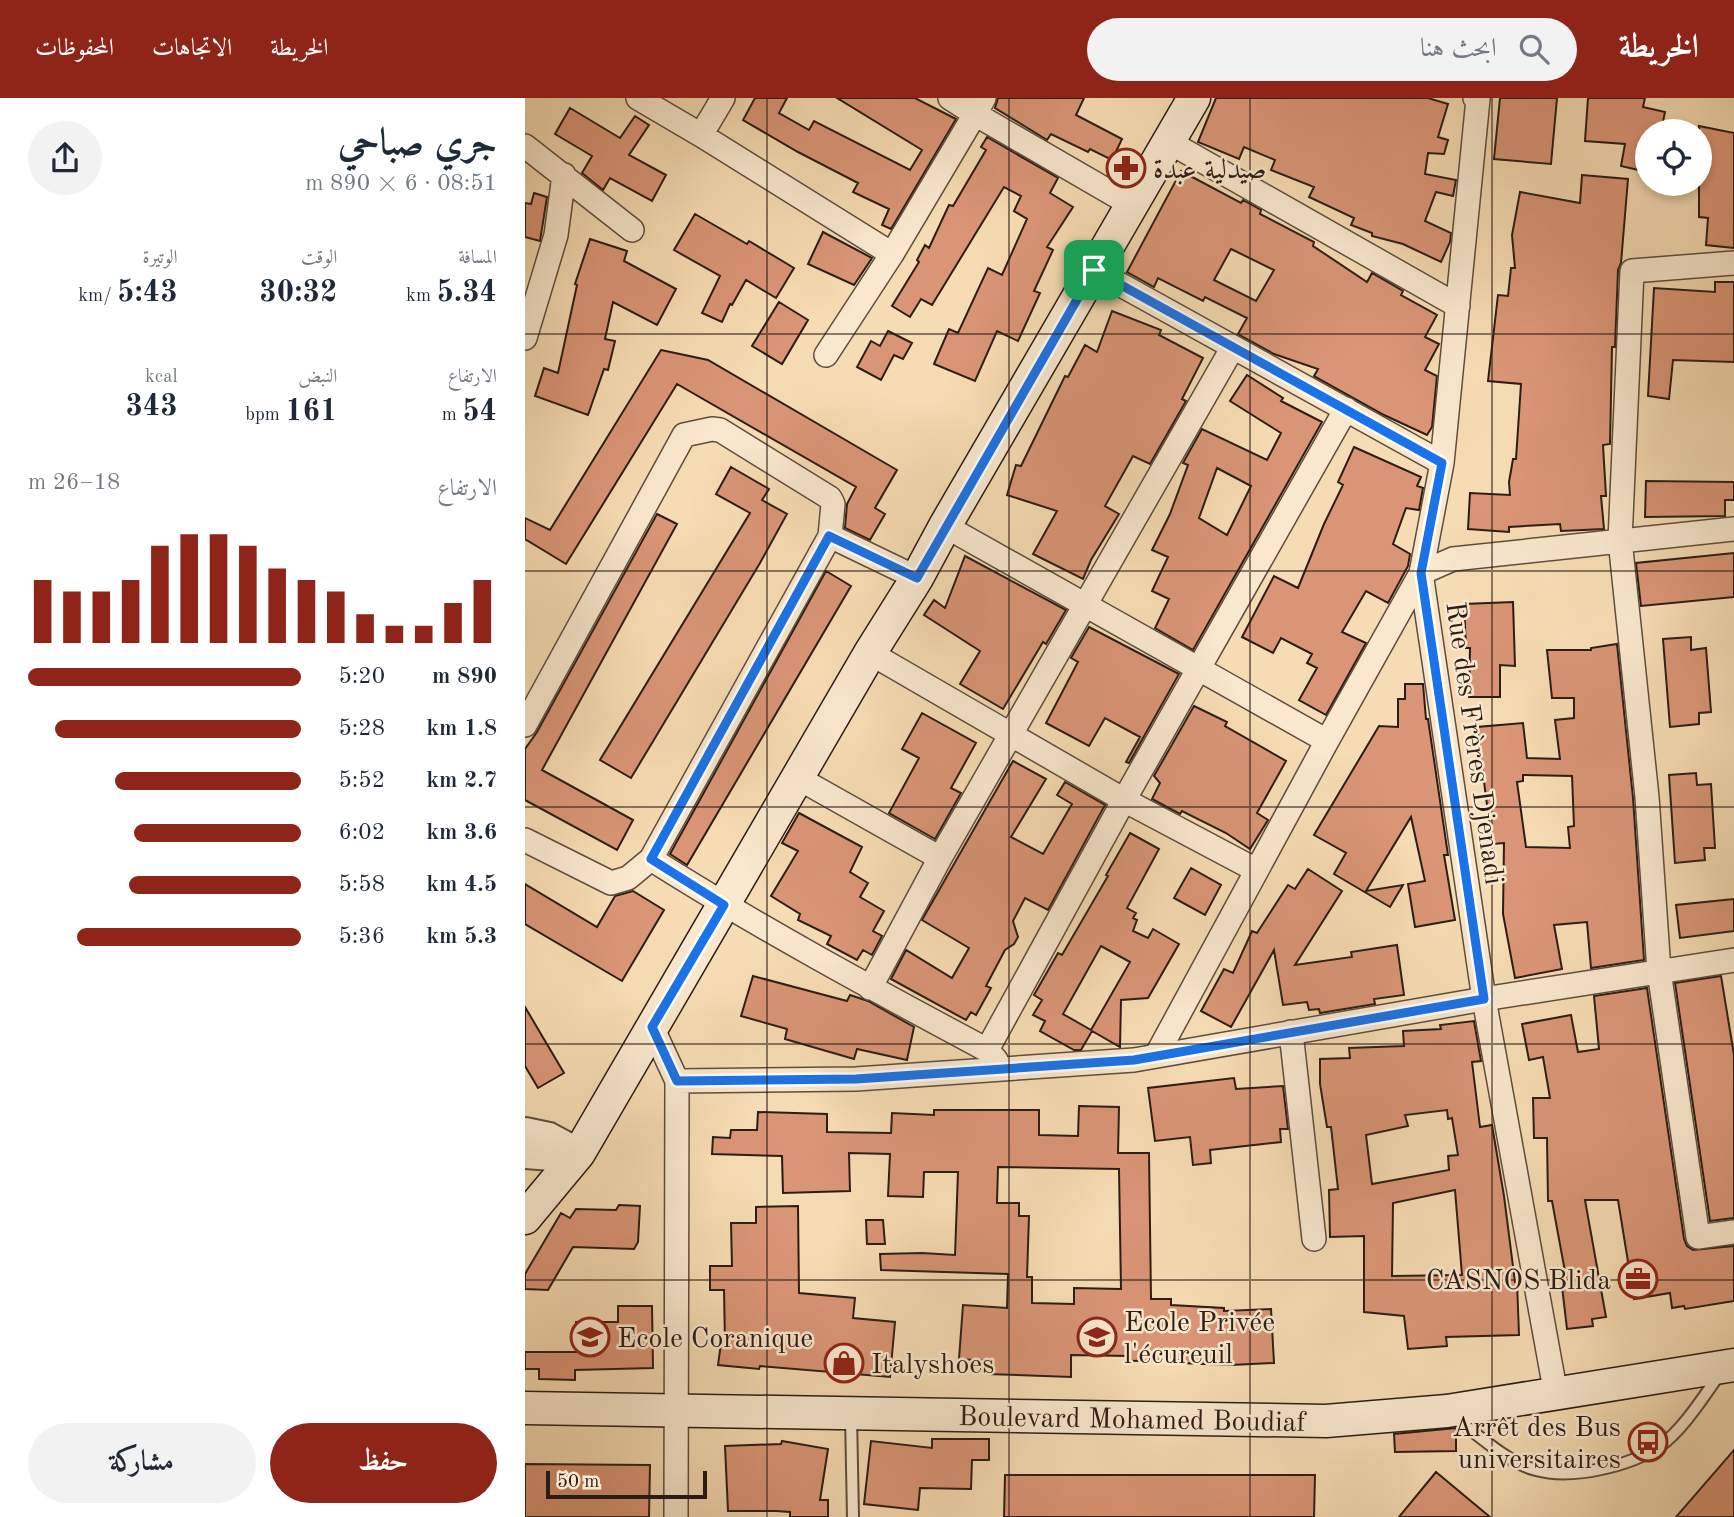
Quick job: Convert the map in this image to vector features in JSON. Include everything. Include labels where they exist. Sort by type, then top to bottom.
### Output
[{"type":"main road","points":[[525,1218],[579,1153],[870,653],[917,578],[1194,98]]},
{"type":"main road","name":"Boulevard Mohamed Boudiaf","points":[[525,1408],[1326,1421],[1447,1411],[1729,1366]]},
{"type":"street","points":[[638,98],[892,254]]},
{"type":"street","points":[[701,135],[723,98]]},
{"type":"street","points":[[950,98],[979,106],[1132,205]]},
{"type":"street","name":"Rue des Frères Djenadi","points":[[1475,98],[1478,99],[1442,463],[1421,573],[1484,999],[1556,1395]]},
{"type":"street","points":[[826,355],[892,254],[979,106]]},
{"type":"street","points":[[1169,142],[1458,306]]},
{"type":"street","points":[[525,146],[632,230]]},
{"type":"street","points":[[525,338],[556,235],[563,175]]},
{"type":"street","points":[[1734,263],[1632,271],[1620,540],[1647,797],[1659,971],[1698,1237],[1734,1231]]},
{"type":"street","points":[[1094,270],[1442,463]]},
{"type":"street","points":[[870,988],[940,858],[1233,347]]},
{"type":"street","points":[[987,1050],[1124,800],[1346,409]]},
{"type":"street","points":[[525,725],[684,435],[720,430],[830,498],[833,507],[829,536],[651,859],[628,878],[611,883],[525,840]]},
{"type":"street","points":[[945,526],[1327,741]]},
{"type":"street","points":[[1156,1056],[1421,573],[1453,559],[1734,529]]},
{"type":"street","points":[[829,536],[917,578]]},
{"type":"street","points":[[870,653],[1124,800],[1256,870]]},
{"type":"street","points":[[798,778],[940,858]]},
{"type":"street","points":[[651,859],[724,905],[870,988],[987,1050],[1002,1068]]},
{"type":"street","points":[[677,1081],[856,1079],[1134,1060],[1484,999],[1734,960]]},
{"type":"street","points":[[652,1027],[677,1081],[676,1517]]},
{"type":"street","points":[[1291,1032],[1314,1239]]},
{"type":"street","points":[[525,1132],[549,1137],[579,1153]]},
{"type":"street","points":[[525,1154],[551,1156],[579,1153]]},
{"type":"lane","points":[[1447,1411],[1517,1462],[1537,1470],[1584,1473],[1629,1461],[1662,1445],[1693,1412],[1729,1366]]},
{"type":"lane","points":[[851,1413],[853,1517]]},
{"type":"building","points":[[755,98],[787,98],[779,113],[809,130],[814,121],[910,170],[922,150],[837,98],[915,98],[956,119],[891,229],[882,225],[889,209],[853,192],[858,183],[743,120]]},
{"type":"building","points":[[998,98],[1084,98],[1076,115],[1122,139],[1112,160],[1051,134],[1047,140],[995,108]]},
{"type":"building","points":[[1216,98],[1428,98],[1448,104],[1438,137],[1448,140],[1444,154],[1428,153],[1425,174],[1456,180],[1453,196],[1436,192],[1425,221],[1451,233],[1441,262],[1403,244],[1372,236],[1372,233],[1351,225],[1354,218],[1309,197],[1314,187],[1271,170],[1275,160],[1244,147],[1239,159],[1198,142]]},
{"type":"building","points":[[1500,98],[1557,98],[1551,164],[1494,159]]},
{"type":"building","points":[[1588,98],[1645,98],[1643,107],[1665,112],[1664,119],[1635,119],[1635,169],[1621,166],[1625,144],[1585,141]]},
{"type":"building","points":[[570,108],[620,138],[635,116],[649,125],[629,155],[666,175],[652,201],[610,178],[603,190],[582,173],[592,156],[555,134]]},
{"type":"building","points":[[1712,129],[1734,133],[1734,248],[1706,245],[1708,218],[1699,217],[1699,196],[1712,196]]},
{"type":"building","points":[[987,137],[1058,178],[1050,193],[1073,207],[1047,247],[1053,250],[1034,291],[1040,293],[1018,341],[997,331],[975,381],[934,364],[949,329],[958,333],[988,268],[1002,275],[1027,219],[1014,211],[1021,196],[1004,187],[932,305],[921,299],[910,317],[892,306],[919,262],[917,260],[925,245],[929,248],[949,205],[953,206],[986,150],[981,147]]},
{"type":"building","points":[[1181,171],[1241,203],[1243,200],[1261,210],[1260,214],[1314,242],[1313,246],[1367,282],[1372,273],[1403,291],[1401,295],[1437,315],[1425,337],[1439,344],[1425,370],[1437,376],[1432,427],[1427,435],[1384,415],[1314,376],[1318,369],[1274,354],[1238,334],[1247,318],[1205,297],[1203,301],[1158,278],[1154,287],[1127,272]],"holes":[[[1231,249],[1274,270],[1256,301],[1214,280]]]},
{"type":"building","points":[[1582,175],[1628,179],[1621,263],[1618,270],[1615,347],[1612,347],[1610,444],[1603,445],[1606,496],[1601,496],[1604,529],[1561,531],[1560,524],[1509,527],[1509,532],[1468,529],[1470,493],[1510,495],[1509,482],[1513,459],[1516,459],[1521,384],[1488,381],[1498,295],[1508,296],[1511,268],[1515,268],[1512,235],[1520,192],[1580,203]]},
{"type":"building","points":[[534,193],[547,197],[540,241],[525,237],[525,203],[531,204]]},
{"type":"building","points":[[695,214],[747,244],[749,241],[794,268],[776,298],[746,280],[722,322],[702,313],[720,276],[674,250]]},
{"type":"building","points":[[823,232],[872,258],[854,285],[808,264]]},
{"type":"building","points":[[590,239],[627,251],[624,261],[676,289],[657,325],[613,302],[605,339],[615,341],[608,370],[604,369],[588,415],[535,396],[544,368],[558,373],[577,285],[575,284]]},
{"type":"building","points":[[1715,282],[1734,282],[1734,362],[1673,360],[1669,399],[1648,396],[1654,288],[1715,292]]},
{"type":"building","points":[[779,302],[808,320],[782,364],[752,346]]},
{"type":"building","points":[[1112,311],[1161,330],[1159,335],[1203,358],[1182,399],[1186,401],[1150,464],[1133,456],[1105,506],[1119,514],[1091,560],[1083,579],[1033,554],[1057,511],[1007,495],[1016,465],[1021,466],[1065,376],[1068,377],[1085,345],[1097,352]]},
{"type":"building","points":[[888,331],[912,343],[903,359],[894,355],[881,380],[857,367],[871,341],[880,346]]},
{"type":"building","points":[[661,350],[708,360],[897,470],[875,508],[885,514],[870,540],[845,528],[847,504],[856,487],[677,384],[566,564],[525,539],[525,518],[550,530]]},
{"type":"building","points":[[1247,375],[1283,398],[1281,401],[1322,422],[1193,650],[1155,628],[1169,599],[1152,591],[1168,557],[1152,550],[1170,514],[1188,465],[1183,463],[1202,429],[1267,460],[1281,433],[1230,401]],"holes":[[[1217,468],[1251,486],[1227,535],[1199,518]]]},
{"type":"building","points":[[1354,447],[1421,477],[1417,486],[1423,488],[1419,510],[1406,508],[1393,544],[1410,554],[1408,566],[1388,603],[1366,591],[1342,632],[1366,643],[1326,715],[1299,700],[1317,668],[1307,663],[1312,654],[1281,638],[1273,653],[1242,637],[1274,576],[1298,588],[1343,485],[1338,482]]},
{"type":"building","points":[[731,467],[769,489],[762,500],[787,514],[631,778],[600,760],[750,513],[716,494]]},
{"type":"building","points":[[1646,481],[1734,482],[1734,500],[1725,500],[1725,516],[1645,517]]},
{"type":"building","points":[[657,514],[677,524],[542,770],[633,820],[617,850],[525,800],[525,749],[537,732]]},
{"type":"building","points":[[1734,553],[1734,597],[1641,606],[1636,563]]},
{"type":"building","points":[[965,556],[1066,610],[1046,644],[1043,642],[1003,709],[960,684],[980,651],[924,615],[934,600],[945,608]]},
{"type":"building","points":[[826,571],[851,586],[687,865],[670,854]]},
{"type":"building","points":[[1513,602],[1515,666],[1500,665],[1500,697],[1469,697],[1470,648],[1466,648],[1464,604]]},
{"type":"building","points":[[1089,627],[1179,674],[1129,763],[1126,762],[1140,737],[1105,718],[1089,746],[1046,723],[1078,662],[1071,658]]},
{"type":"building","points":[[1691,637],[1691,650],[1706,648],[1711,712],[1699,713],[1699,724],[1670,727],[1663,639]]},
{"type":"building","points":[[1617,644],[1633,798],[1644,960],[1591,968],[1587,922],[1554,925],[1562,969],[1515,978],[1503,914],[1504,843],[1492,844],[1477,727],[1523,723],[1527,758],[1560,759],[1555,720],[1574,718],[1574,698],[1552,698],[1547,650]],"holes":[[[1523,775],[1572,776],[1574,826],[1568,827],[1570,848],[1526,847],[1517,782],[1523,781]]]},
{"type":"building","points":[[1405,684],[1423,684],[1448,855],[1444,855],[1455,920],[1415,927],[1408,884],[1425,881],[1411,817],[1366,891],[1403,885],[1390,907],[1334,874],[1346,853],[1314,835],[1379,726],[1398,727],[1398,699],[1405,699]]},
{"type":"building","points":[[1194,706],[1227,722],[1225,726],[1286,761],[1257,813],[1268,820],[1250,849],[1226,833],[1152,799],[1160,783],[1154,776]]},
{"type":"building","points":[[922,713],[976,743],[951,788],[961,793],[935,839],[889,813],[919,758],[902,749]]},
{"type":"building","points":[[1013,761],[1046,779],[1011,837],[1043,854],[1072,804],[1057,795],[1065,782],[1105,805],[1048,910],[1025,898],[1013,921],[1018,937],[1014,944],[1005,950],[986,986],[991,988],[976,1015],[971,1012],[966,1020],[891,979],[906,950],[952,978],[969,948],[922,920]]},
{"type":"building","points":[[1696,773],[1697,785],[1711,784],[1715,848],[1704,848],[1705,860],[1675,863],[1669,775]]},
{"type":"building","points":[[799,813],[862,847],[850,872],[868,883],[860,897],[884,911],[873,931],[882,936],[872,955],[863,950],[857,960],[827,944],[831,936],[798,920],[800,914],[771,896],[798,851],[782,843]]},
{"type":"building","points":[[1130,833],[1159,849],[1127,908],[1136,913],[1133,918],[1137,920],[1133,931],[1148,938],[1153,929],[1179,944],[1148,998],[1121,1000],[1120,1047],[1092,1031],[1081,1050],[1074,1050],[1040,1031],[1045,1021],[1033,1015],[1042,1000],[1034,995],[1058,953],[1062,955],[1108,876],[1106,875]],"holes":[[[1101,946],[1130,962],[1091,1030],[1063,1014]]]},
{"type":"building","points":[[1191,868],[1221,885],[1205,915],[1174,898]]},
{"type":"building","points":[[1308,869],[1342,891],[1295,965],[1352,957],[1351,952],[1397,945],[1404,995],[1374,999],[1375,1004],[1320,1013],[1319,1009],[1309,1010],[1307,1002],[1283,1005],[1274,950],[1231,1027],[1201,1011],[1224,969],[1233,973],[1252,931],[1257,933],[1288,885],[1295,889]]},
{"type":"building","points":[[525,884],[597,927],[615,896],[633,891],[664,910],[622,981],[525,924]]},
{"type":"building","points":[[1734,899],[1734,931],[1680,938],[1676,905]]},
{"type":"building","points":[[753,976],[847,1001],[850,995],[868,1001],[914,1027],[907,1060],[857,1049],[854,1059],[785,1039],[787,1029],[741,1016]]},
{"type":"building","points":[[1721,976],[1734,1055],[1734,1218],[1710,1221],[1675,983]]},
{"type":"building","points":[[1647,988],[1684,1239],[1687,1246],[1693,1250],[1734,1246],[1734,1301],[1685,1309],[1684,1306],[1672,1308],[1670,1293],[1634,1299],[1618,1200],[1585,1200],[1606,1317],[1592,1319],[1593,1326],[1567,1329],[1561,1278],[1566,1277],[1552,1201],[1548,1201],[1547,1138],[1534,1138],[1533,1098],[1550,1098],[1543,1057],[1529,1060],[1522,1024],[1571,1015],[1578,1052],[1599,1049],[1594,996]]},
{"type":"building","points":[[525,1007],[564,1073],[538,1088],[525,1066]]},
{"type":"building","points":[[1474,1021],[1481,1061],[1472,1062],[1480,1127],[1492,1125],[1517,1282],[1519,1335],[1446,1337],[1447,1346],[1408,1349],[1404,1316],[1364,1312],[1364,1236],[1330,1237],[1329,1190],[1338,1189],[1331,1127],[1327,1127],[1320,1084],[1320,1059],[1350,1058],[1349,1048],[1404,1046],[1403,1031],[1441,1029],[1440,1025]],"holes":[[[1447,1110],[1448,1119],[1452,1118],[1458,1155],[1448,1156],[1449,1170],[1372,1184],[1366,1135],[1408,1126],[1405,1115]],[[1455,1190],[1462,1275],[1392,1276],[1393,1203]]]},
{"type":"building","points":[[1234,1078],[1236,1089],[1283,1086],[1288,1129],[1280,1129],[1281,1142],[1210,1150],[1211,1163],[1193,1165],[1190,1137],[1155,1141],[1148,1088]]},
{"type":"building","points":[[1079,1106],[1119,1107],[1118,1153],[1149,1153],[1151,1299],[1171,1299],[1171,1305],[1224,1308],[1224,1311],[1271,1309],[1274,1363],[1179,1363],[1179,1360],[1129,1361],[1129,1356],[1071,1355],[1071,1377],[987,1374],[988,1361],[959,1359],[963,1305],[1007,1308],[1008,1274],[881,1270],[880,1254],[955,1255],[958,1172],[924,1172],[923,1197],[888,1196],[890,1154],[849,1153],[850,1191],[783,1193],[782,1156],[712,1154],[713,1137],[730,1138],[731,1130],[757,1130],[758,1112],[827,1114],[827,1132],[891,1133],[892,1113],[934,1115],[934,1110],[1039,1110],[1039,1135],[1078,1136]],"holes":[[[998,1167],[1119,1169],[1121,1289],[1074,1288],[1074,1304],[1032,1303],[1032,1277],[1027,1277],[1029,1216],[1019,1216],[1019,1203],[997,1203]]]},
{"type":"building","points":[[619,1205],[640,1206],[638,1242],[634,1249],[573,1247],[548,1290],[525,1289],[525,1274],[561,1213],[570,1218],[576,1209],[616,1210]]},
{"type":"building","points":[[798,1206],[799,1293],[855,1298],[853,1318],[895,1322],[890,1377],[718,1365],[721,1343],[725,1343],[724,1290],[710,1290],[710,1266],[732,1266],[731,1223],[756,1223],[756,1207]]},
{"type":"building","points":[[866,1220],[883,1220],[885,1244],[867,1244]]},
{"type":"building","points":[[618,1306],[652,1306],[653,1368],[575,1370],[575,1380],[539,1379],[539,1369],[525,1369],[525,1352],[576,1352],[576,1322],[618,1322]]},
{"type":"building","points":[[1456,1428],[1456,1451],[1395,1452],[1394,1434]]},
{"type":"building","points":[[932,1439],[989,1439],[989,1460],[972,1460],[971,1489],[920,1488],[918,1510],[864,1504],[871,1441],[932,1448]]},
{"type":"building","points":[[782,1441],[828,1449],[820,1500],[828,1500],[828,1517],[790,1517],[790,1512],[776,1511],[728,1511],[725,1446],[781,1444]]},
{"type":"building","points":[[1734,1450],[1734,1517],[1676,1517]]},
{"type":"building","points":[[525,1464],[650,1465],[649,1517],[525,1517]]},
{"type":"building","points":[[1436,1472],[1490,1517],[1399,1517]]},
{"type":"building","points":[[1005,1475],[1315,1475],[1314,1517],[1004,1517]]},
{"type":"place","name":"صيدلية عبدة","points":[[1126,168]]},
{"type":"place","name":"CASNOS Blida","points":[[1638,1279]]},
{"type":"place","name":"Ecole Coranique","points":[[590,1337]]},
{"type":"place","name":"Ecole Privée l'écureuil","points":[[1097,1337]]},
{"type":"place","name":"Italyshoes","points":[[844,1363]]},
{"type":"place","name":"Arrêt des Bus universitaires","points":[[1648,1442]]},
{"type":"route","points":[[1094,270],[1442,463],[1421,573],[1484,999],[1134,1060],[856,1079],[677,1081],[652,1027],[724,905],[651,859],[829,536],[917,578],[1094,270]]}]
